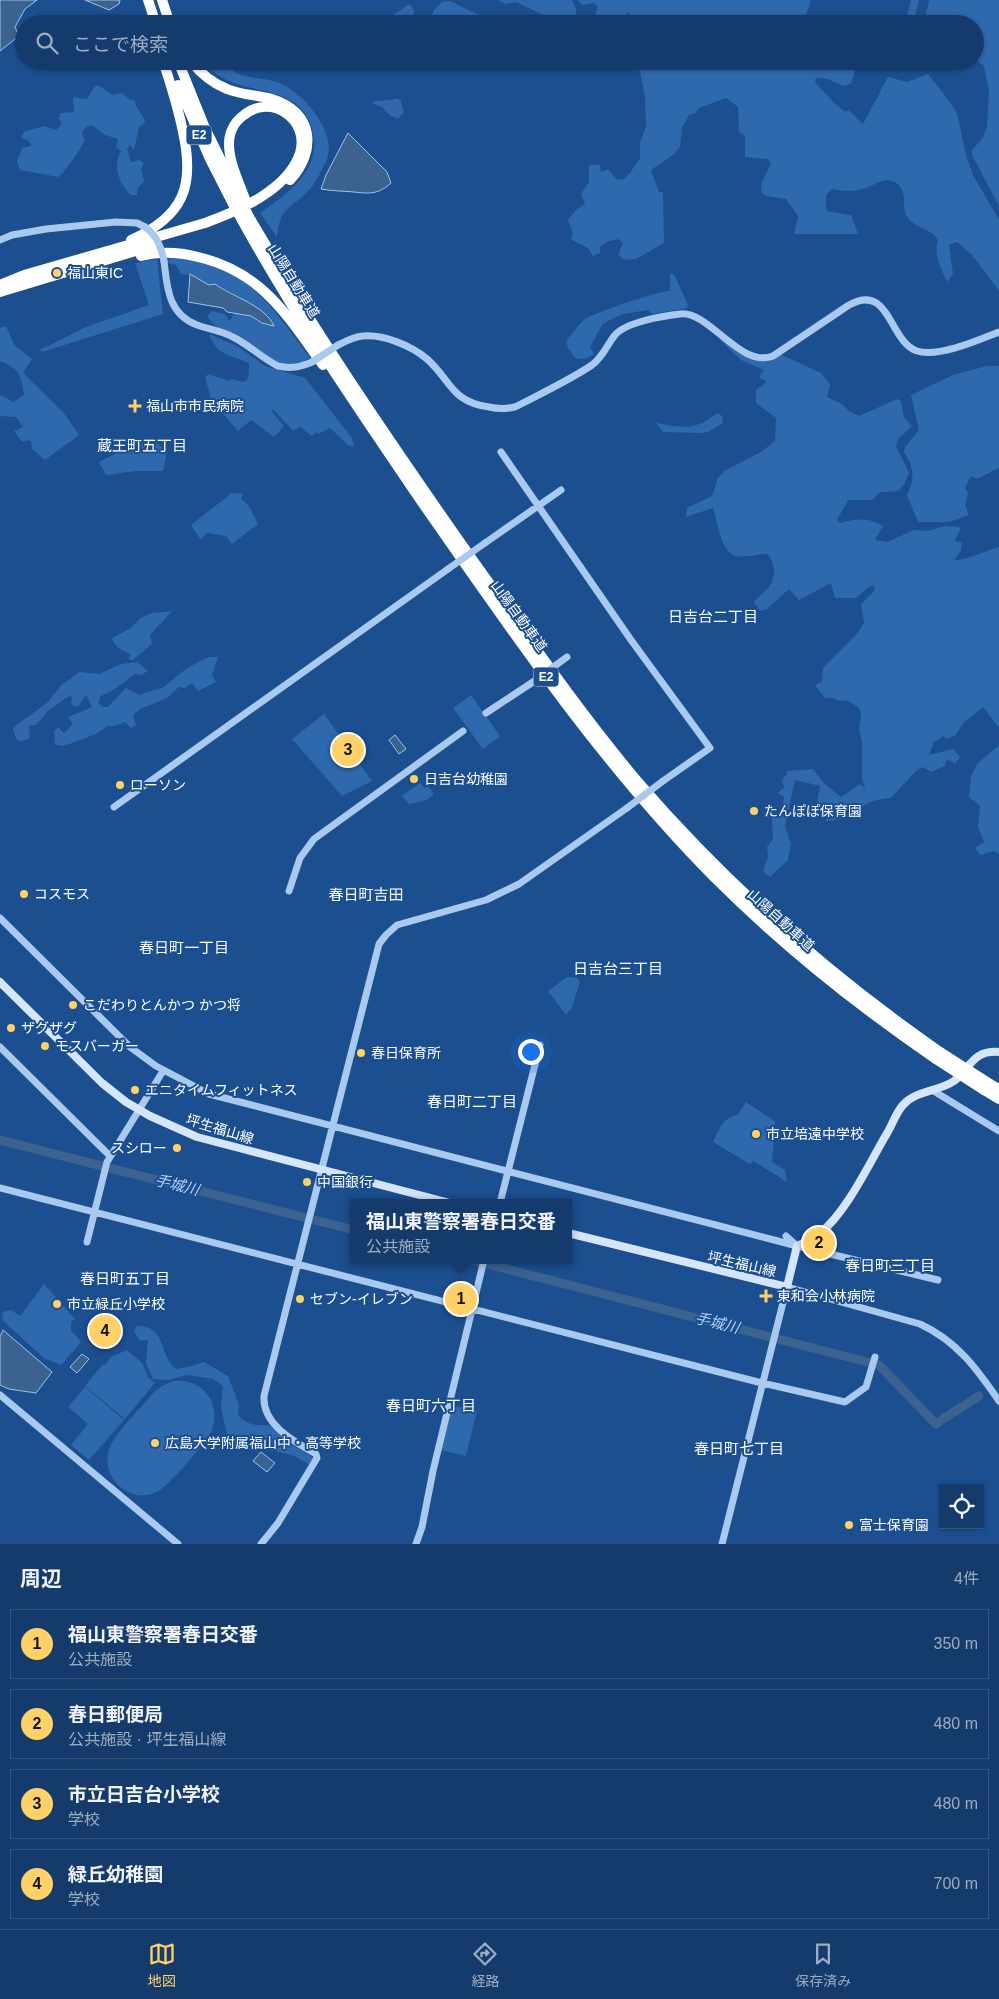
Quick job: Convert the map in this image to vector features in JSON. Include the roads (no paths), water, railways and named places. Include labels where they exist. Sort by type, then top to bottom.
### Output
[{"type":"highway","points":[[148,0],[153,15]]},
{"type":"highway","points":[[157,0],[162,15]]},
{"type":"highway","points":[[162,0],[167,15]]},
{"type":"highway","points":[[83,263],[156,228],[180,202],[188,173],[187,153],[176,100],[166,70]]},
{"type":"highway","name":"E2","points":[[173,70],[198,132],[240,202]]},
{"type":"highway","name":"E2","points":[[182,70],[205,128],[240,202]]},
{"type":"highway","points":[[83,263],[206,230],[233,219],[257,207],[281,189],[298,170],[307,150],[307,131],[299,116],[292,109],[273,99],[230,90],[214,83],[198,70]]},
{"type":"highway","points":[[0,292],[26,280],[231,214],[255,201],[282,180],[296,161],[301,145],[301,137],[290,116],[276,108],[261,106],[253,108],[240,117],[232,128],[229,143],[230,152],[236,174],[240,202],[248,217]]},
{"type":"highway","name":"山陽自動車道","points":[[248,217],[340,363],[456,536],[563,685],[637,780],[708,858],[779,926],[938,1055]]},
{"type":"highway","name":"山陽自動車道","points":[[248,217],[300,317],[398,466],[550,683],[613,764],[670,830],[715,878],[804,960],[860,1005],[991,1087],[999,1099]]},
{"type":"highway","points":[[83,263],[113,263],[164,252],[181,253],[209,259],[238,270],[266,291],[286,314],[368,428],[398,466]]},
{"type":"highway","points":[[0,283],[26,280]]},
{"type":"highway","points":[[0,297],[26,280]]},
{"type":"main road","name":"坪生福山線","points":[[0,982],[102,1083],[139,1110],[197,1137],[434,1199]]},
{"type":"main road","points":[[797,1246],[819,1234],[834,1220],[868,1166],[901,1107],[916,1096],[953,1082],[971,1060],[978,1056],[985,1053],[999,1052]]},
{"type":"main road","name":"坪生福山線","points":[[572,1234],[665,1259],[787,1287],[797,1246]]},
{"type":"street","points":[[0,240],[12,235],[46,229],[116,222],[138,223],[152,233],[160,244],[170,301],[178,312],[195,324],[232,336],[278,366],[297,368],[312,362],[348,340],[364,336],[376,336],[414,350],[428,360],[457,394],[465,400],[478,406],[504,409],[516,407],[592,365],[604,353],[614,336],[624,328],[681,314],[694,316],[746,352],[761,358],[773,356],[858,300],[867,299],[876,302],[910,348],[916,351],[949,349],[999,332]]},
{"type":"street","points":[[261,1544],[278,1523],[317,1458],[316,1454],[294,1441],[275,1426],[264,1407],[263,1401],[379,944],[397,925],[486,900],[519,884],[710,748],[631,640],[501,452]]},
{"type":"street","points":[[114,807],[561,490]]},
{"type":"street","points":[[486,713],[567,657]]},
{"type":"street","points":[[289,891],[297,865],[314,839],[463,731]]},
{"type":"street","points":[[0,918],[144,1059],[163,1071],[209,1094],[797,1246],[938,1280]]},
{"type":"street","points":[[501,1199],[540,1045]]},
{"type":"street","points":[[0,1047],[107,1163]]},
{"type":"street","points":[[87,1242],[107,1163],[163,1071]]},
{"type":"street","points":[[932,1090],[999,1131]]},
{"type":"street","points":[[0,1188],[762,1383],[845,1402],[866,1387],[874,1360]]},
{"type":"street","points":[[786,1236],[797,1246]]},
{"type":"street","points":[[416,1544],[422,1527],[433,1471],[483,1264]]},
{"type":"street","points":[[722,1544],[787,1287],[920,1324],[937,1332],[966,1356],[999,1401]]},
{"type":"street","points":[[0,1395],[178,1544]]},
{"type":"waterway","name":"手城川","points":[[0,1140],[350,1229]]},
{"type":"waterway","name":"手城川","points":[[488,1264],[879,1365],[936,1424],[939,1422]]},
{"type":"waterway","name":"手城川","points":[[943,1419],[979,1396]]},
{"type":"place","name":"福山東IC","points":[[57,273]]},
{"type":"place","name":"福山市市民病院","points":[[135,406]]},
{"type":"place","name":"市立日吉台小学校","points":[[348,750]]},
{"type":"place","name":"日吉台幼稚園","points":[[414,779]]},
{"type":"place","name":"ローソン","points":[[120,785]]},
{"type":"place","name":"たんぽぽ保育園","points":[[754,811]]},
{"type":"place","name":"コスモス","points":[[24,894]]},
{"type":"place","name":"こだわりとんかつ かつ将","points":[[73,1005]]},
{"type":"place","name":"ザグザグ","points":[[11,1028]]},
{"type":"place","name":"モスバーガー","points":[[45,1046]]},
{"type":"place","name":"春日保育所","points":[[361,1053]]},
{"type":"place","name":"エニタイムフィットネス","points":[[135,1090]]},
{"type":"place","name":"市立培遠中学校","points":[[756,1134]]},
{"type":"place","name":"スシロー","points":[[177,1148]]},
{"type":"place","name":"中国銀行","points":[[307,1182]]},
{"type":"place","name":"春日郵便局","points":[[819,1243]]},
{"type":"place","name":"東和会小林病院","points":[[766,1296]]},
{"type":"place","name":"セブン-イレブン","points":[[300,1299]]},
{"type":"place","name":"福山東警察署春日交番","points":[[461,1299]]},
{"type":"place","name":"市立緑丘小学校","points":[[57,1304]]},
{"type":"place","name":"緑丘幼稚園","points":[[105,1331]]},
{"type":"place","name":"広島大学附属福山中・高等学校","points":[[155,1443]]},
{"type":"place","name":"富士保育園","points":[[849,1525]]},
{"type":"district","name":"蔵王町五丁目","points":[[142,446]]},
{"type":"district","name":"日吉台二丁目","points":[[713,617]]},
{"type":"district","name":"春日町吉田","points":[[366,895]]},
{"type":"district","name":"春日町一丁目","points":[[184,948]]},
{"type":"district","name":"日吉台三丁目","points":[[618,969]]},
{"type":"district","name":"春日町二丁目","points":[[472,1102]]},
{"type":"district","name":"春日町三丁目","points":[[890,1266]]},
{"type":"district","name":"春日町五丁目","points":[[125,1279]]},
{"type":"district","name":"春日町六丁目","points":[[431,1406]]},
{"type":"district","name":"春日町七丁目","points":[[739,1449]]}]
